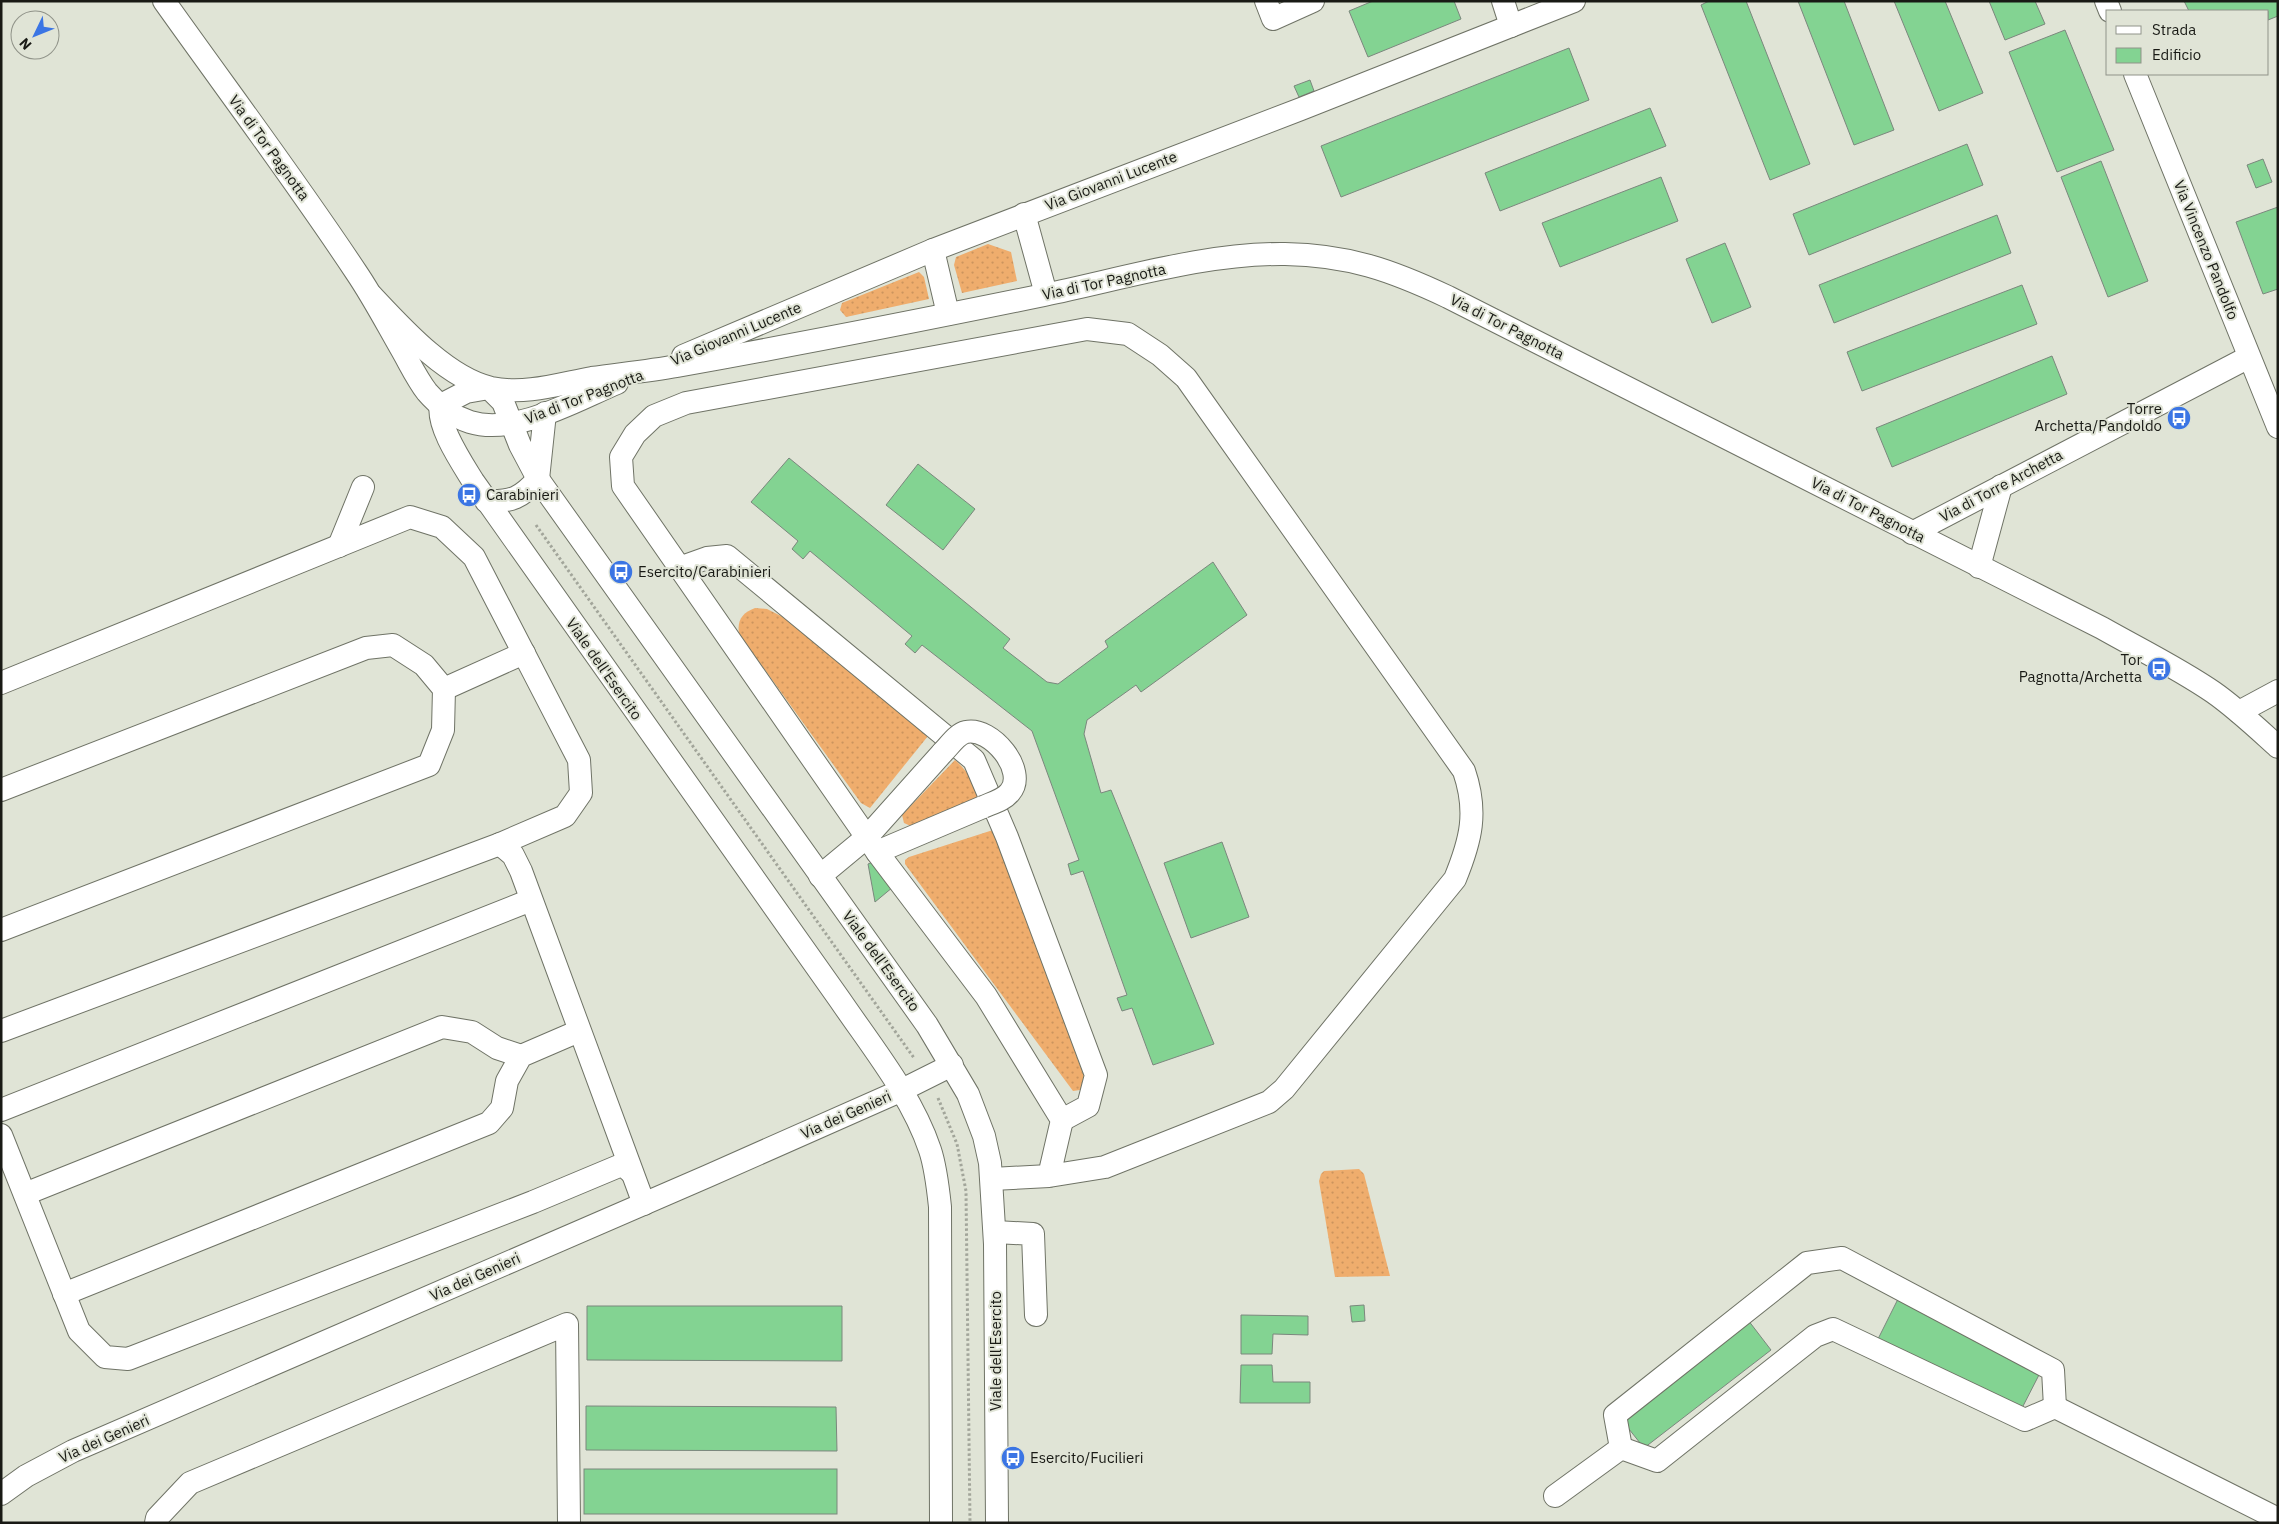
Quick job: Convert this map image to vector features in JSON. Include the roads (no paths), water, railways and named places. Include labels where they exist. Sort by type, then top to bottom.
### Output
[{"type":"street","name":"Via di Tor Pagnotta","points":[[164,1],[333,238],[372,296],[417,378],[429,394],[442,405],[458,416],[475,423],[512,424],[652,371]]},
{"type":"street","points":[[1266,1],[1274,18],[1313,1]]},
{"type":"street","points":[[1503,1],[1511,26]]},
{"type":"street","name":"Via Giovanni Lucente","points":[[652,371],[933,250],[1574,1]]},
{"type":"street","name":"Via Vincenzo Pandolfo","points":[[2135,75],[2278,427]]},
{"type":"street","points":[[1024,214],[1046,294]]},
{"type":"street","points":[[933,250],[948,314]]},
{"type":"street","name":"Via di Tor Pagnotta","points":[[372,296],[417,342],[440,361],[489,388],[530,390],[592,378],[652,371],[948,314],[1150,272],[1254,255],[1304,255],[1363,263],[1404,276],[1456,301],[2102,628],[2184,673],[2240,712],[2278,747]]},
{"type":"street","points":[[992,1178],[1049,1176],[1104,1166],[1269,1102],[1284,1089],[1456,879],[1469,846],[1472,813],[1471,791],[1464,771],[1186,378],[1160,355],[1128,334],[1087,329],[686,403],[654,416],[634,434],[621,457],[623,486],[872,844],[986,996],[1062,1120],[1049,1176]]},
{"type":"street","name":"Via di Torre Archetta","points":[[1912,533],[2249,356]]},
{"type":"street","points":[[442,405],[466,392],[489,388]]},
{"type":"street","name":"Viale dell'Esercito","points":[[489,388],[503,402],[525,455],[538,479],[927,1025],[952,1064],[968,1094],[981,1127],[992,1178],[995,1232],[997,1523]]},
{"type":"street","name":"Viale dell'Esercito","points":[[442,405],[440,418],[451,442],[486,501],[840,1000],[900,1091],[925,1139],[933,1164],[938,1193],[942,1523]]},
{"type":"street","points":[[486,501],[498,502],[517,498],[538,479],[545,413]]},
{"type":"street","points":[[1979,567],[2002,486]]},
{"type":"street","points":[[339,546],[363,487]]},
{"type":"street","points":[[1,683],[410,517],[442,526],[474,557],[579,760],[581,793],[565,816],[500,844],[1,1031]]},
{"type":"street","points":[[679,568],[707,558],[727,556],[974,760],[1007,837],[1096,1075],[1088,1106],[1062,1120]]},
{"type":"street","points":[[1,790],[366,648],[393,646],[424,665],[444,689],[443,730],[429,765],[1,930]]},
{"type":"street","points":[[444,689],[524,653]]},
{"type":"street","points":[[2240,712],[2278,691]]},
{"type":"street","points":[[820,876],[872,844],[1002,800],[1016,783],[1014,768],[1001,746],[977,731],[968,731],[960,734],[943,752],[872,844]]},
{"type":"street","points":[[500,844],[508,850],[516,861],[644,1204]]},
{"type":"street","points":[[1,1110],[531,900]]},
{"type":"street","points":[[25,1194],[442,1027],[472,1032],[497,1048],[521,1056]]},
{"type":"street","points":[[64,1294],[489,1123],[502,1108],[506,1081],[521,1056],[579,1031]]},
{"type":"street","name":"Via dei Genieri","points":[[1,1494],[26,1476],[73,1451],[644,1204],[900,1091],[952,1064]]},
{"type":"street","points":[[1,1135],[79,1331],[105,1357],[128,1359],[533,1202],[619,1166],[625,1167],[632,1173]]},
{"type":"street","points":[[995,1232],[1032,1234],[1036,1315]]},
{"type":"street","points":[[1621,1448],[1615,1415],[1807,1263],[1842,1258],[2053,1370],[2055,1407]]},
{"type":"street","points":[[156,1523],[157,1518],[190,1483],[566,1324],[569,1523]]},
{"type":"street","points":[[1621,1448],[1657,1461],[1815,1336],[1833,1329],[2025,1420],[2055,1407]]},
{"type":"street","points":[[2055,1407],[2278,1519]]},
{"type":"street","points":[[1555,1496],[1621,1448]]},
{"type":"place","name":"Torre Archetta/Pandoldo","points":[[2179,418]]},
{"type":"place","name":"Carabinieri","points":[[469,495]]},
{"type":"place","name":"Esercito/Carabinieri","points":[[621,572]]},
{"type":"place","name":"Tor Pagnotta/Archetta","points":[[2159,669]]},
{"type":"place","name":"Esercito/Fucilieri","points":[[1013,1458]]}]
